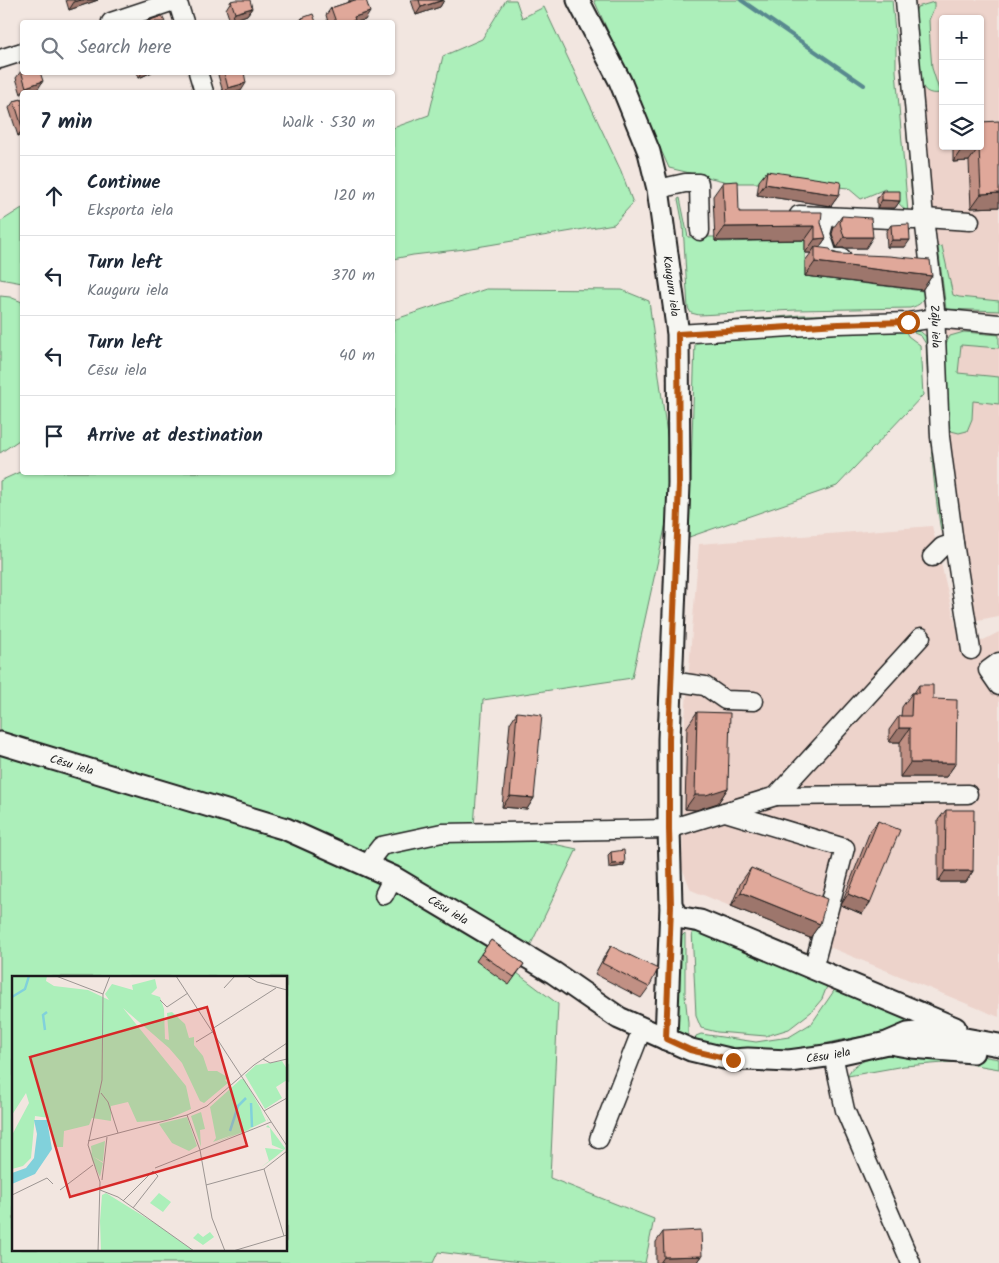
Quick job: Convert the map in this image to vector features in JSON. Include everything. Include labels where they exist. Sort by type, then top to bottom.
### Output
[{"type":"main road","name":"Kauguru iela","points":[[578,0],[620,82],[648,152],[658,188],[678,334],[679,484],[671,681],[669,829],[671,906],[666,1039]]},
{"type":"main road","name":"Cēsu iela","points":[[0,743],[286,829],[368,866],[388,886],[554,972],[619,1018],[690,1050],[733,1060],[789,1061],[833,1055],[887,1042],[908,1034],[926,1032],[996,1047]]},
{"type":"main road","points":[[671,906],[677,917],[700,921],[996,1047]]},
{"type":"street","points":[[116,20],[158,3],[177,0],[183,20]]},
{"type":"street","name":"Zāļu iela","points":[[905,0],[924,218],[935,318],[940,437],[971,650]]},
{"type":"street","points":[[0,59],[20,53]]},
{"type":"street","points":[[199,75],[203,90]]},
{"type":"street","points":[[658,188],[685,183],[699,183],[700,231]]},
{"type":"street","points":[[778,214],[914,220],[924,218],[970,220]]},
{"type":"street","points":[[826,216],[821,234],[829,258],[856,259]]},
{"type":"street","points":[[678,334],[838,324],[908,322],[935,318],[999,324]]},
{"type":"street","points":[[932,557],[942,547],[954,543]]},
{"type":"street","points":[[776,796],[921,637]]},
{"type":"street","points":[[999,662],[988,670],[999,686]]},
{"type":"street","points":[[671,681],[705,686],[725,700],[754,701]]},
{"type":"street","points":[[368,866],[374,854],[381,846],[442,833],[582,829],[669,829],[776,796],[968,794]]},
{"type":"street","points":[[725,812],[846,848],[813,969]]},
{"type":"street","points":[[599,1138],[642,1028]]},
{"type":"street","points":[[833,1055],[845,1110],[912,1263]]},
{"type":"shaded area","points":[[908,0],[999,0],[999,616],[967,622]]},
{"type":"shaded area","points":[[932,526],[962,651],[999,632],[999,1017],[691,890],[682,868],[685,718],[699,544]]},
{"type":"green space","points":[[506,0],[516,0],[522,18],[544,7],[621,171],[633,203],[614,224],[395,259],[395,127],[429,115],[443,56],[482,39]]},
{"type":"green space","points":[[594,0],[892,0],[908,213],[885,189],[861,199],[848,188],[801,183],[732,183],[669,168]]},
{"type":"green space","points":[[896,0],[899,0],[915,208],[913,210]]},
{"type":"green space","points":[[934,2],[934,8],[929,20],[930,43],[932,68],[939,93],[926,91],[919,79],[914,15],[917,7]]},
{"type":"green space","points":[[680,198],[688,237],[715,237],[715,241],[722,242],[805,240],[805,276],[923,291],[922,300],[919,304],[910,308],[796,310],[699,315],[691,313],[688,308],[683,225],[678,199]]},
{"type":"green space","points":[[20,209],[20,283],[0,279],[0,222]]},
{"type":"green space","points":[[942,246],[953,295],[999,301],[999,311],[946,309],[938,247]]},
{"type":"green space","points":[[486,289],[622,290],[649,301],[674,487],[632,678],[483,700],[474,827],[577,849],[517,973],[558,1004],[550,1178],[654,1219],[645,1263],[528,1263],[438,1252],[433,1263],[0,1263],[0,481],[20,472],[20,475],[395,475],[395,319]]},
{"type":"green space","points":[[0,296],[10,297],[20,301],[20,439],[0,453]]},
{"type":"green space","points":[[907,314],[691,324],[801,315]]},
{"type":"green space","points":[[905,330],[908,336],[920,345],[923,395],[837,486],[689,537],[695,341],[743,335]]},
{"type":"green space","points":[[914,330],[921,332],[928,338],[938,495],[943,524],[941,531],[932,461],[926,344],[921,336],[914,333]]},
{"type":"green space","points":[[964,332],[999,335],[999,348],[961,345],[958,373],[999,377],[999,404],[973,401],[972,419],[967,431],[959,433],[951,431],[946,423],[945,345],[950,336]]},
{"type":"green space","points":[[692,929],[829,981],[822,999],[811,1012],[789,1029],[766,1036],[717,1032],[701,1028],[696,1016]]},
{"type":"green space","points":[[685,933],[685,995],[688,1044],[678,1035],[674,1021],[677,949],[681,937]]},
{"type":"green space","points":[[838,985],[929,1025],[796,1050],[748,1052],[694,1045],[696,1036],[701,1034],[756,1042],[789,1037],[812,1023]]},
{"type":"green space","points":[[909,1053],[969,1054],[999,1059],[999,1069],[958,1062],[904,1066],[848,1076],[851,1069],[865,1060]]},
{"type":"building","points":[[250,0],[252,8],[235,13],[231,1]]},
{"type":"building","points":[[355,0],[366,0],[370,12],[354,17],[355,20],[335,20],[331,8]]},
{"type":"building","points":[[419,0],[443,0],[421,7]]},
{"type":"building","points":[[313,14],[315,20],[302,20],[302,18]]},
{"type":"building","points":[[162,16],[164,20],[151,20]]},
{"type":"building","points":[[22,75],[41,75],[43,81],[26,87]]},
{"type":"building","points":[[225,75],[245,75],[246,83],[228,88]]},
{"type":"building","points":[[20,100],[20,120],[14,101]]},
{"type":"building","points":[[999,121],[999,193],[981,194],[979,150],[984,150],[984,122]]},
{"type":"building","points":[[767,171],[841,182],[839,195],[765,184]]},
{"type":"building","points":[[738,181],[739,212],[822,212],[821,223],[826,238],[815,239],[815,226],[725,227],[723,182]]},
{"type":"building","points":[[882,191],[900,191],[900,201],[882,200]]},
{"type":"building","points":[[842,216],[871,218],[873,237],[844,237],[840,223]]},
{"type":"building","points":[[909,224],[910,240],[892,240],[891,225]]},
{"type":"building","points":[[815,247],[830,249],[833,253],[839,254],[930,260],[932,276],[815,262]]},
{"type":"building","points":[[919,685],[933,685],[933,699],[957,700],[956,763],[910,763],[910,728],[899,728],[899,716],[911,716],[912,693],[919,693]]},
{"type":"building","points":[[517,712],[542,715],[534,798],[510,796]]},
{"type":"building","points":[[697,712],[730,713],[728,788],[706,795],[695,795]]},
{"type":"building","points":[[946,810],[974,810],[973,871],[945,871]]},
{"type":"building","points":[[878,821],[900,830],[870,903],[848,894]]},
{"type":"building","points":[[624,850],[625,863],[612,864],[611,852]]},
{"type":"building","points":[[751,868],[827,899],[820,924],[741,892]]},
{"type":"building","points":[[491,940],[524,964],[514,977],[481,954]]},
{"type":"building","points":[[611,946],[658,969],[649,987],[602,963]]},
{"type":"building","points":[[701,1230],[702,1256],[664,1257],[663,1232]]},
{"type":"waterway","points":[[741,0],[864,85]]},
{"type":"route","points":[[733,1060],[690,1050],[666,1039],[671,906],[669,739],[679,484],[678,334],[838,324],[908,322]]}]
